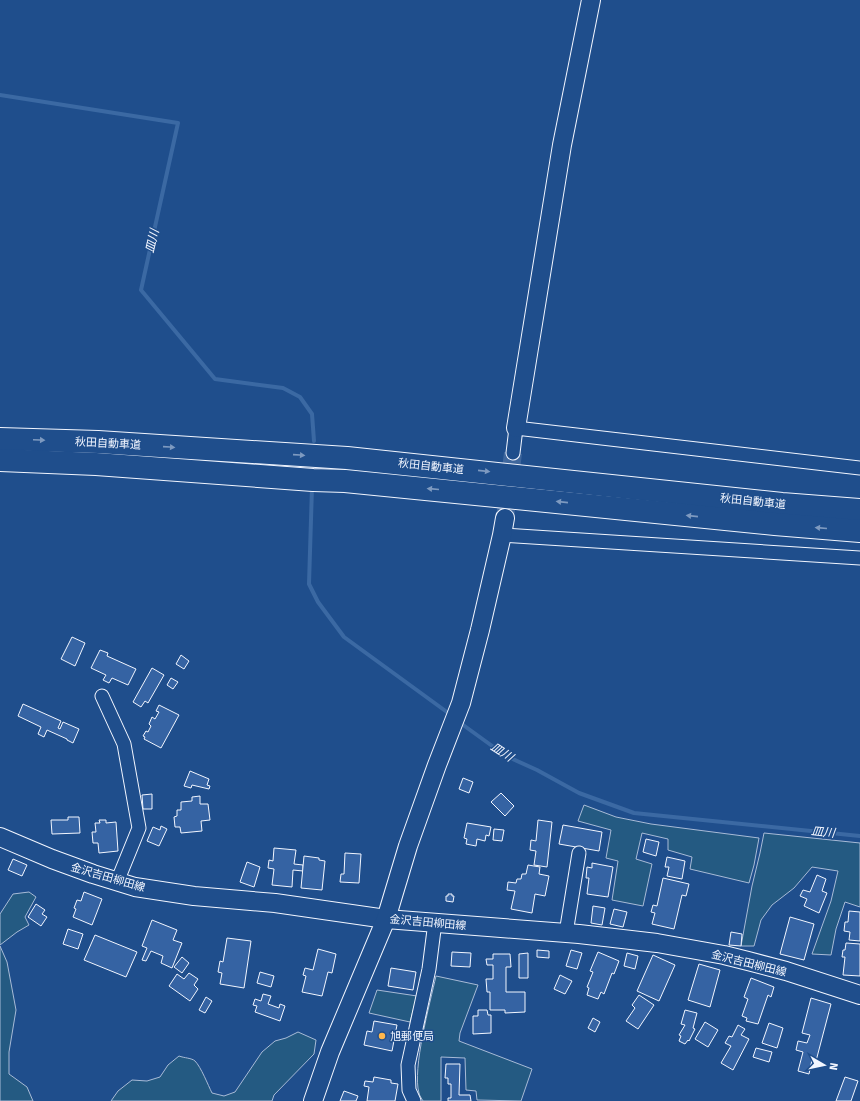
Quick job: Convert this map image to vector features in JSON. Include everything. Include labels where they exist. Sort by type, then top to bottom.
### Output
[{"type":"highway","name":"秋田自動車道","points":[[0,439],[106,443],[347,458],[774,503],[860,510]]},
{"type":"highway","name":"秋田自動車道","points":[[0,460],[96,464],[345,481],[775,524],[860,531]]},
{"type":"street","points":[[513,453],[562,145],[591,0]]},
{"type":"street","points":[[516,428],[860,468]]},
{"type":"street","points":[[313,1101],[330,1052],[386,918],[408,846],[461,703],[504,526],[860,558]]},
{"type":"street","points":[[102,696],[124,744],[139,828],[118,882]]},
{"type":"street","name":"金沢吉田柳田線","points":[[0,837],[52,859],[135,887],[194,896],[275,903],[386,918],[566,933],[657,943],[724,955],[786,971],[860,994]]},
{"type":"street","points":[[566,933],[579,853]]},
{"type":"street","points":[[414,1101],[409,1090],[408,1065],[429,969],[435,922]]},
{"type":"shaded area","points":[[584,805],[616,817],[651,824],[759,838],[749,883],[690,869],[692,857],[668,850],[668,839],[642,833],[636,859],[652,864],[643,906],[612,900],[618,861],[606,858],[611,830],[578,821]]},
{"type":"shaded area","points":[[764,833],[860,843],[860,907],[845,902],[836,929],[831,955],[812,954],[831,901],[838,871],[812,867],[794,888],[772,905],[761,920],[754,946],[741,946]]},
{"type":"shaded area","points":[[29,892],[36,897],[25,917],[29,925],[0,945],[0,914],[13,894]]},
{"type":"shaded area","points":[[0,946],[7,962],[16,1010],[9,1052],[9,1074],[27,1087],[33,1101],[0,1101]]},
{"type":"shaded area","points":[[436,976],[478,985],[460,1033],[459,1041],[532,1069],[521,1101],[477,1100],[476,1091],[466,1090],[465,1058],[441,1057],[441,1101],[423,1101],[419,1094],[417,1082],[418,1068],[426,1019]]},
{"type":"shaded area","points":[[377,990],[417,996],[410,1022],[369,1013]]},
{"type":"shaded area","points":[[298,1032],[316,1040],[314,1054],[274,1095],[272,1101],[111,1101],[118,1091],[132,1080],[147,1081],[160,1077],[168,1065],[179,1056],[195,1061],[212,1093],[224,1096],[235,1092],[262,1052],[275,1041],[286,1038]]},
{"type":"building","points":[[72,637],[85,643],[75,666],[61,659]]},
{"type":"building","points":[[100,650],[108,653],[107,656],[136,669],[128,685],[112,678],[109,683],[103,680],[106,675],[91,668]]},
{"type":"building","points":[[181,655],[189,661],[184,669],[176,664]]},
{"type":"building","points":[[152,668],[164,675],[148,703],[145,701],[141,707],[133,702]]},
{"type":"building","points":[[171,678],[178,682],[173,689],[167,685]]},
{"type":"building","points":[[23,704],[61,721],[58,728],[60,729],[63,722],[79,729],[73,743],[47,730],[44,737],[38,734],[41,727],[18,716]]},
{"type":"building","points":[[159,705],[179,715],[161,748],[144,739],[145,737],[143,736],[146,731],[148,732],[151,726],[149,724],[152,717],[155,719],[159,712],[156,711]]},
{"type":"building","points":[[190,771],[209,779],[207,785],[210,786],[209,789],[192,785],[191,788],[184,786]]},
{"type":"building","points":[[463,778],[473,782],[469,793],[459,789]]},
{"type":"building","points":[[501,793],[514,806],[505,816],[491,802]]},
{"type":"building","points":[[152,794],[152,809],[143,809],[142,795]]},
{"type":"building","points":[[200,796],[200,804],[208,804],[210,820],[201,821],[202,831],[181,833],[180,827],[175,827],[174,817],[177,816],[177,810],[181,810],[181,802],[192,801],[192,797]]},
{"type":"building","points":[[68,817],[79,817],[80,833],[52,834],[51,820],[68,820]]},
{"type":"building","points":[[99,820],[106,820],[106,823],[116,822],[118,851],[99,853],[98,843],[93,843],[92,832],[96,832],[95,823],[100,823]]},
{"type":"building","points":[[538,820],[552,822],[547,867],[534,865],[536,851],[530,850],[531,840],[536,841]]},
{"type":"building","points":[[467,823],[491,827],[489,836],[486,835],[485,841],[477,839],[476,846],[466,844],[467,839],[464,838]]},
{"type":"building","points":[[563,825],[602,832],[599,851],[559,844]]},
{"type":"building","points":[[161,826],[167,829],[159,846],[147,841],[153,827],[160,830]]},
{"type":"building","points":[[494,829],[504,830],[502,841],[493,840]]},
{"type":"building","points":[[646,839],[659,842],[656,856],[643,852]]},
{"type":"building","points":[[274,848],[296,850],[294,864],[303,865],[303,871],[293,870],[292,887],[272,885],[274,869],[268,868],[269,860],[273,861]]},
{"type":"building","points":[[345,853],[361,854],[359,883],[340,882],[341,874],[344,874]]},
{"type":"building","points":[[304,856],[319,858],[319,860],[325,861],[322,890],[301,888]]},
{"type":"building","points":[[667,857],[685,861],[682,879],[667,876],[669,867],[665,867]]},
{"type":"building","points":[[13,859],[27,865],[22,876],[8,870]]},
{"type":"building","points":[[247,862],[260,867],[254,887],[240,882]]},
{"type":"building","points":[[592,863],[613,867],[608,897],[587,894],[589,878],[586,878],[587,867],[592,868]]},
{"type":"building","points":[[528,865],[540,867],[539,874],[549,876],[545,896],[535,894],[532,913],[511,909],[515,891],[507,890],[508,882],[516,883],[517,879],[521,879],[522,874],[526,874]]},
{"type":"building","points":[[817,875],[826,879],[822,891],[827,893],[819,913],[804,906],[807,899],[800,896],[803,890],[810,892]]},
{"type":"building","points":[[663,878],[689,884],[686,896],[682,895],[674,929],[652,924],[655,913],[651,912],[653,905],[657,906]]},
{"type":"building","points":[[84,892],[102,899],[92,925],[73,917],[77,900],[81,901]]},
{"type":"building","points":[[448,894],[452,894],[452,896],[454,896],[453,902],[446,901],[446,896],[448,896]]},
{"type":"building","points":[[36,904],[45,910],[42,914],[47,917],[41,926],[28,917]]},
{"type":"building","points":[[593,906],[605,908],[602,925],[591,923]]},
{"type":"building","points":[[614,909],[627,912],[623,927],[610,924]]},
{"type":"building","points":[[849,911],[860,912],[860,941],[849,940],[850,932],[844,931],[845,922],[848,922]]},
{"type":"building","points":[[790,917],[814,924],[804,960],[780,954]]},
{"type":"building","points":[[152,920],[177,930],[173,940],[182,943],[172,968],[161,963],[163,956],[151,951],[146,961],[142,960],[147,948],[142,946]]},
{"type":"building","points":[[68,929],[83,934],[78,949],[63,944]]},
{"type":"building","points":[[731,932],[742,934],[741,946],[729,945]]},
{"type":"building","points":[[95,935],[137,952],[126,977],[84,960]]},
{"type":"building","points":[[227,938],[251,941],[244,988],[220,984],[222,973],[218,972],[220,961],[223,962]]},
{"type":"building","points":[[846,943],[860,944],[860,976],[843,975],[845,957],[842,957]]},
{"type":"building","points":[[318,949],[336,954],[332,973],[328,972],[322,996],[302,992],[306,976],[303,975],[305,968],[313,970]]},
{"type":"building","points":[[537,950],[549,951],[549,958],[537,957]]},
{"type":"building","points":[[571,950],[582,953],[577,969],[566,966]]},
{"type":"building","points":[[452,952],[471,953],[470,967],[451,966]]},
{"type":"building","points":[[598,952],[619,961],[614,974],[612,973],[604,994],[601,992],[598,999],[587,995],[589,988],[587,987],[593,972],[590,971]]},
{"type":"building","points":[[528,953],[528,978],[519,978],[519,954]]},
{"type":"building","points":[[627,953],[638,956],[635,969],[624,966]]},
{"type":"building","points":[[493,954],[510,954],[511,967],[506,967],[506,992],[525,992],[525,1012],[505,1013],[505,1010],[490,1010],[490,992],[487,992],[486,979],[493,979],[493,965],[487,965],[486,959],[493,959]]},
{"type":"building","points":[[653,955],[675,965],[659,1001],[637,991]]},
{"type":"building","points":[[182,957],[189,963],[182,973],[174,967]]},
{"type":"building","points":[[699,964],[720,970],[710,1007],[688,1000]]},
{"type":"building","points":[[391,968],[416,972],[413,990],[388,986]]},
{"type":"building","points":[[260,972],[274,976],[271,987],[257,983]]},
{"type":"building","points":[[189,973],[198,979],[194,985],[198,989],[190,1001],[169,986],[177,974],[184,979]]},
{"type":"building","points":[[560,975],[572,981],[565,994],[554,989]]},
{"type":"building","points":[[751,978],[774,987],[771,997],[768,995],[758,1024],[746,1021],[747,1018],[742,1016],[748,999],[744,997]]},
{"type":"building","points":[[263,994],[271,996],[268,1004],[279,1008],[280,1004],[285,1006],[280,1021],[255,1012],[257,1006],[253,1005],[255,999],[261,1001]]},
{"type":"building","points":[[639,995],[654,1005],[638,1029],[626,1021],[635,1008],[632,1005]]},
{"type":"building","points":[[206,997],[212,1001],[205,1013],[199,1010]]},
{"type":"building","points":[[811,998],[831,1004],[816,1061],[812,1060],[809,1074],[798,1071],[803,1052],[796,1050],[798,1041],[807,1043],[810,1035],[802,1033]]},
{"type":"building","points":[[478,1010],[487,1010],[488,1015],[491,1015],[491,1033],[473,1034],[473,1016],[478,1016]]},
{"type":"building","points":[[685,1010],[697,1013],[693,1028],[695,1029],[689,1041],[688,1040],[685,1044],[679,1041],[681,1036],[679,1035],[685,1025],[681,1024]]},
{"type":"building","points":[[593,1018],[600,1022],[595,1032],[588,1028]]},
{"type":"building","points":[[374,1021],[397,1025],[392,1051],[364,1045],[367,1031],[372,1032]]},
{"type":"building","points":[[705,1022],[718,1030],[708,1047],[695,1039]]},
{"type":"building","points":[[769,1023],[783,1028],[777,1048],[762,1043]]},
{"type":"building","points":[[738,1025],[745,1029],[741,1035],[749,1039],[733,1070],[721,1063],[731,1046],[725,1043],[729,1036],[732,1037]]},
{"type":"building","points":[[756,1048],[772,1052],[769,1062],[753,1057]]},
{"type":"building","points":[[446,1064],[460,1064],[459,1095],[470,1095],[471,1101],[448,1101],[448,1098],[451,1098],[451,1084],[448,1084],[448,1078],[445,1078]]},
{"type":"building","points":[[374,1077],[391,1080],[391,1083],[398,1084],[395,1101],[367,1101],[369,1087],[364,1086],[365,1081],[373,1082]]},
{"type":"building","points":[[845,1077],[858,1081],[851,1101],[836,1101]]},
{"type":"building","points":[[344,1091],[358,1096],[356,1101],[340,1101]]},
{"type":"waterway","name":"皿川","points":[[0,95],[178,123],[141,290],[215,379],[283,388],[300,397],[312,414],[314,441]]},
{"type":"waterway","name":"皿川","points":[[312,487],[309,584],[318,602],[344,637],[451,715]]},
{"type":"waterway","name":"皿川","points":[[459,722],[506,756],[537,770],[579,793],[634,813],[860,836]]},
{"type":"tunnel","points":[[505,518],[513,453]]},
{"type":"place","name":"旭郵便局","points":[[382,1036]]}]
